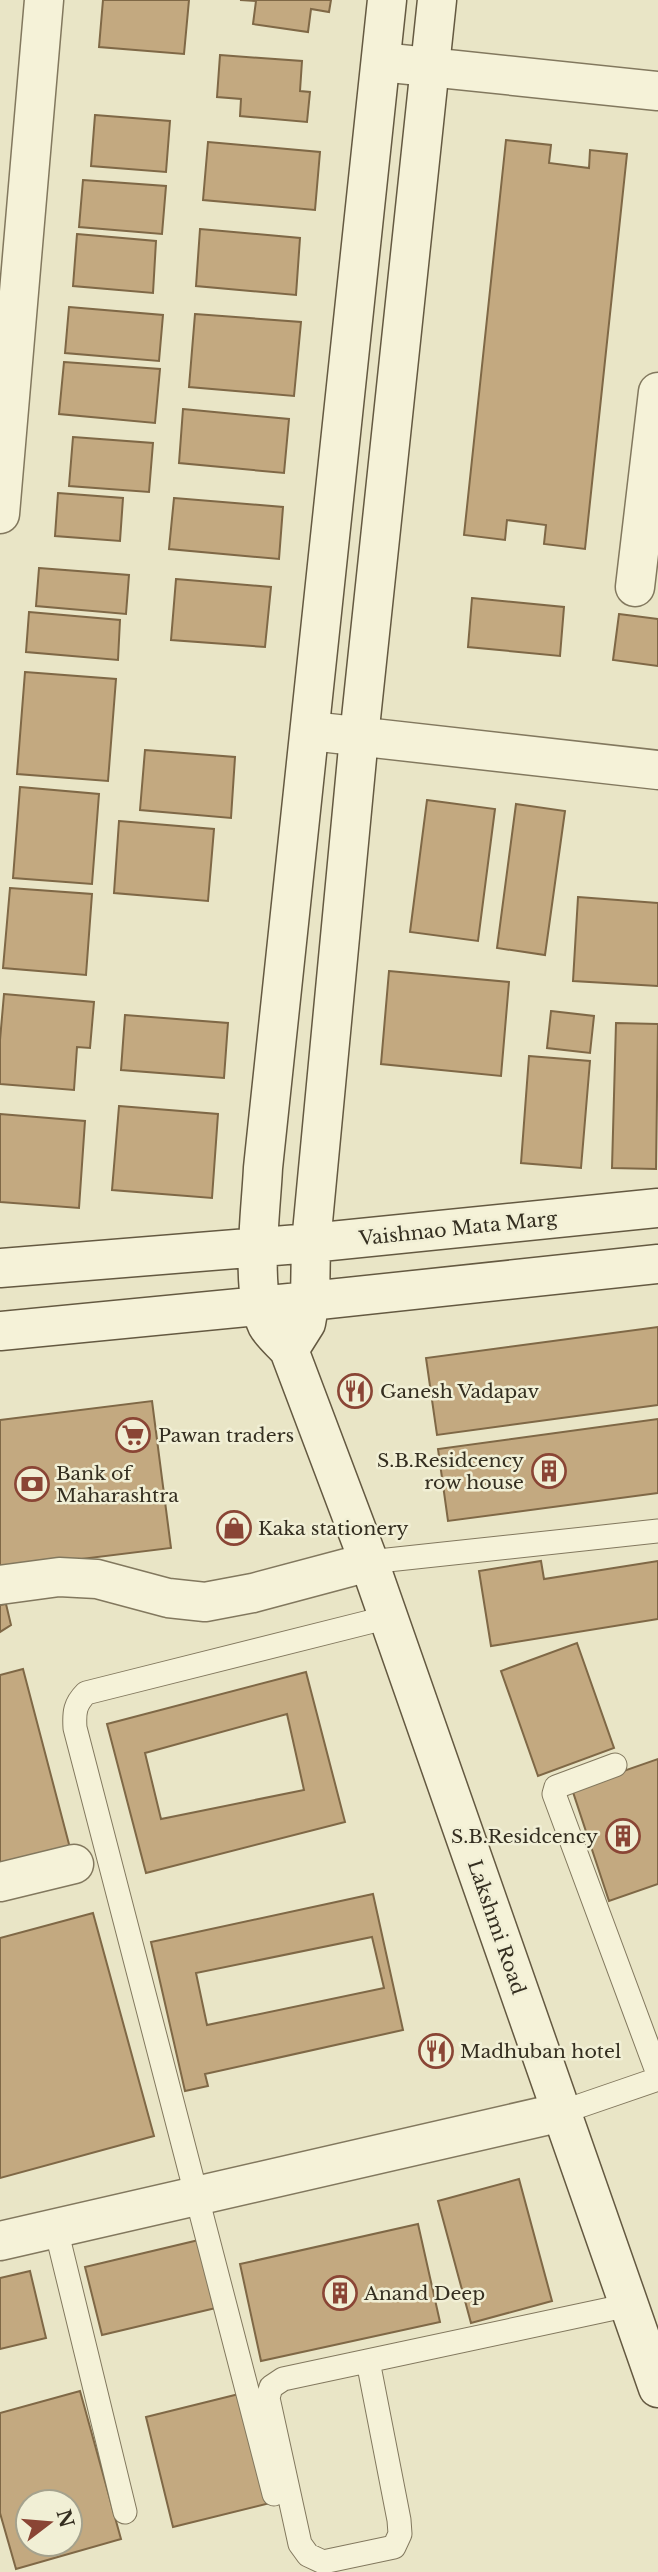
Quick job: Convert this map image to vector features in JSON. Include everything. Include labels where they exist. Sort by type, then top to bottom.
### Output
[{"type":"main road","points":[[0,514],[13,213],[44,0]]},
{"type":"main road","points":[[260,1306],[259,1247],[263,1168],[387,0]]},
{"type":"main road","points":[[289,1350],[306,1323],[310,1301],[312,1243],[359,737],[437,0]]},
{"type":"main road","points":[[381,62],[658,91]]},
{"type":"main road","points":[[635,587],[658,392]]},
{"type":"main road","points":[[311,731],[658,770]]},
{"type":"main road","name":"Vaishnao Mata Marg","points":[[0,1268],[312,1243],[658,1208]]},
{"type":"main road","points":[[0,1331],[658,1264]]},
{"type":"main road","name":"Lakshmi Road","points":[[260,1306],[269,1328],[289,1350],[369,1562],[658,2388]]},
{"type":"main road","points":[[0,1585],[59,1577],[97,1579],[168,1598],[205,1601],[253,1593],[369,1562]]},
{"type":"main road","points":[[0,1882],[74,1864]]},
{"type":"main road","points":[[0,2241],[562,2112]]},
{"type":"lane","points":[[369,1562],[658,1531]]},
{"type":"lane","points":[[274,2494],[74,1714],[76,1703],[86,1693],[389,1617]]},
{"type":"lane","points":[[562,2112],[658,2077],[554,1794],[556,1787],[615,1765]]},
{"type":"lane","points":[[56,2229],[125,2512]]},
{"type":"lane","points":[[368,2361],[400,2534],[394,2547],[323,2562],[308,2555],[299,2544],[268,2398],[271,2387],[283,2379],[629,2305]]},
{"type":"building","points":[[103,0],[189,0],[184,54],[99,47]]},
{"type":"building","points":[[240,0],[331,0],[329,12],[311,9],[308,32],[253,24],[256,1]]},
{"type":"building","points":[[220,55],[302,61],[300,91],[310,92],[307,122],[240,116],[241,99],[217,97]]},
{"type":"building","points":[[95,115],[170,121],[166,172],[91,166]]},
{"type":"building","points":[[506,140],[551,145],[549,163],[589,168],[590,150],[627,154],[585,549],[544,544],[546,525],[507,520],[505,540],[464,535]]},
{"type":"building","points":[[208,142],[320,152],[315,210],[203,200]]},
{"type":"building","points":[[83,180],[166,186],[162,234],[79,227]]},
{"type":"building","points":[[200,229],[300,238],[296,295],[196,286]]},
{"type":"building","points":[[77,234],[156,241],[153,293],[73,286]]},
{"type":"building","points":[[69,307],[163,315],[159,361],[65,353]]},
{"type":"building","points":[[195,314],[301,322],[294,396],[189,387]]},
{"type":"building","points":[[64,362],[160,369],[155,423],[59,414]]},
{"type":"building","points":[[183,409],[289,419],[284,473],[179,463]]},
{"type":"building","points":[[73,437],[153,443],[149,492],[69,486]]},
{"type":"building","points":[[58,493],[123,498],[120,541],[55,536]]},
{"type":"building","points":[[174,498],[283,507],[279,559],[169,549]]},
{"type":"building","points":[[39,568],[129,575],[126,614],[36,606]]},
{"type":"building","points":[[176,579],[271,587],[265,647],[171,640]]},
{"type":"building","points":[[472,598],[564,607],[560,656],[468,647]]},
{"type":"building","points":[[29,612],[120,620],[118,660],[26,652]]},
{"type":"building","points":[[619,614],[658,619],[658,666],[613,660]]},
{"type":"building","points":[[25,672],[116,679],[108,781],[17,774]]},
{"type":"building","points":[[145,750],[235,757],[231,818],[140,810]]},
{"type":"building","points":[[20,787],[99,794],[92,884],[13,878]]},
{"type":"building","points":[[427,800],[495,809],[478,941],[410,932]]},
{"type":"building","points":[[516,804],[565,811],[545,955],[497,948]]},
{"type":"building","points":[[119,821],[214,829],[208,901],[114,893]]},
{"type":"building","points":[[10,888],[92,894],[86,975],[3,968]]},
{"type":"building","points":[[578,897],[658,903],[658,986],[573,981]]},
{"type":"building","points":[[389,971],[509,982],[501,1076],[381,1064]]},
{"type":"building","points":[[4,994],[94,1002],[90,1048],[77,1047],[74,1090],[0,1084]]},
{"type":"building","points":[[551,1011],[594,1016],[590,1053],[547,1048]]},
{"type":"building","points":[[125,1015],[228,1023],[224,1078],[121,1070]]},
{"type":"building","points":[[616,1023],[658,1024],[656,1169],[612,1168]]},
{"type":"building","points":[[529,1056],[590,1061],[581,1168],[521,1163]]},
{"type":"building","points":[[119,1106],[218,1114],[212,1198],[112,1190]]},
{"type":"building","points":[[0,1114],[85,1121],[79,1208],[0,1202]]},
{"type":"building","points":[[658,1327],[658,1405],[437,1435],[426,1358]]},
{"type":"building","points":[[152,1401],[171,1548],[0,1569],[0,1420]]},
{"type":"building","name":"S.B.Residcency row house","points":[[658,1419],[658,1493],[448,1521],[438,1449]]},
{"type":"building","points":[[541,1561],[544,1579],[658,1561],[658,1619],[491,1646],[479,1571]]},
{"type":"building","points":[[6,1604],[11,1625],[0,1632],[0,1605]]},
{"type":"building","points":[[577,1643],[614,1748],[538,1776],[501,1671]]},
{"type":"building","points":[[23,1669],[70,1848],[0,1866],[0,1675]]},
{"type":"building","points":[[306,1672],[345,1822],[146,1873],[107,1724]],"holes":[[[287,1714],[304,1790],[161,1819],[145,1753]]]},
{"type":"building","name":"S.B.Residcency","points":[[658,1759],[658,1884],[609,1901],[572,1789]]},
{"type":"building","points":[[373,1894],[403,2030],[205,2074],[208,2086],[185,2091],[151,1942]],"holes":[[[372,1937],[384,1988],[207,2025],[196,1973]]]},
{"type":"building","points":[[93,1913],[154,2136],[0,2178],[0,1938]]},
{"type":"building","points":[[519,2179],[552,2301],[471,2323],[438,2201]]},
{"type":"building","name":"Anand Deep","points":[[418,2224],[440,2322],[261,2361],[240,2264]]},
{"type":"building","points":[[203,2239],[220,2307],[102,2335],[85,2267]]},
{"type":"building","points":[[30,2271],[46,2338],[0,2349],[0,2278]]},
{"type":"building","points":[[80,2391],[121,2539],[84,2550],[84,2488],[14,2488],[14,2558],[54,2558],[16,2569],[0,2513],[0,2413]]},
{"type":"building","points":[[247,2392],[274,2502],[173,2527],[146,2417]]},
{"type":"place","name":"Ganesh Vadapav","points":[[355,1391]]},
{"type":"place","name":"Pawan traders","points":[[133,1435]]},
{"type":"place","name":"S.B.Residcency row house","points":[[549,1471]]},
{"type":"place","name":"Bank of Maharashtra","points":[[32,1484]]},
{"type":"place","name":"Kaka stationery","points":[[234,1528]]},
{"type":"place","name":"S.B.Residcency","points":[[623,1836]]},
{"type":"place","name":"Madhuban hotel","points":[[436,2051]]},
{"type":"place","name":"Anand Deep","points":[[340,2293]]}]
